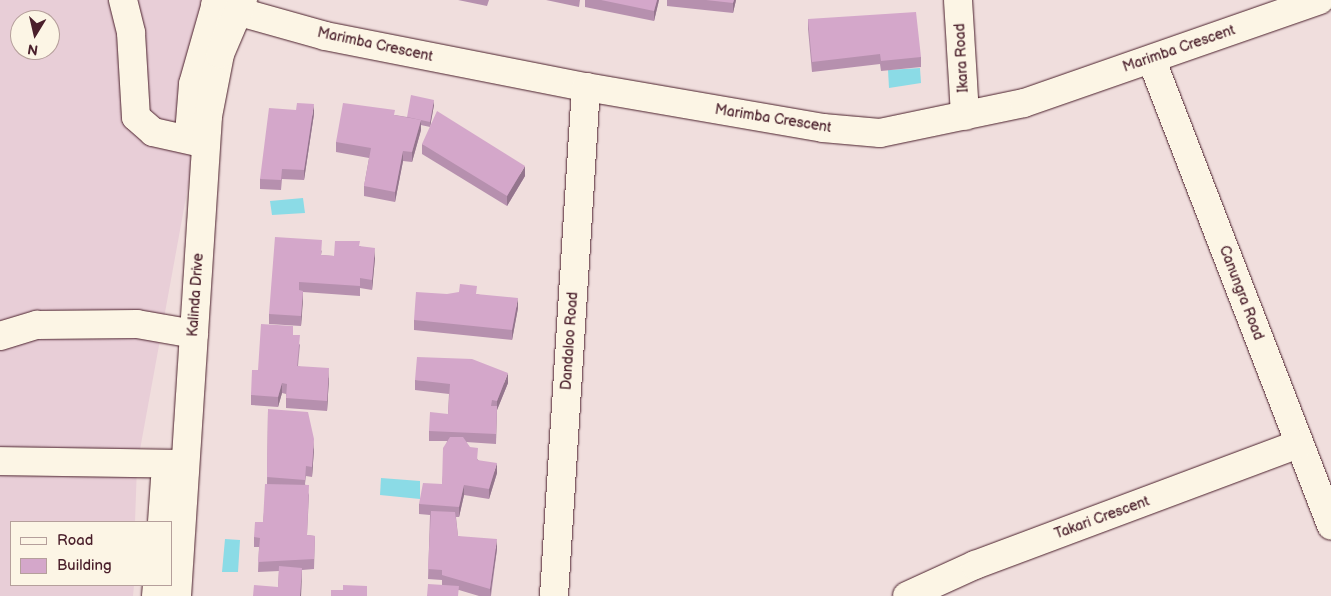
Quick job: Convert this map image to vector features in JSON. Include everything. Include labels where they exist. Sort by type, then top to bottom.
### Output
[{"type":"street","points":[[122,0],[131,33]]},
{"type":"street","points":[[130,0],[136,117],[153,132],[198,142]]},
{"type":"street","name":"Ikara Road","points":[[958,0],[965,116]]},
{"type":"street","name":"Marimba Crescent","points":[[228,4],[325,36],[586,87],[823,128],[880,133],[1024,103],[1320,0]]},
{"type":"street","name":"Kalinda Drive","points":[[176,596],[176,463],[198,142],[220,54],[228,4]]},
{"type":"street","name":"Canungra Road","points":[[1152,60],[1331,526]]},
{"type":"street","name":"Dandaloo Road","points":[[554,596],[586,87]]},
{"type":"street","points":[[0,336],[37,325],[136,324],[184,332]]},
{"type":"street","name":"Takari Crescent","points":[[908,596],[975,565],[1300,444]]},
{"type":"street","points":[[0,461],[176,463]]},
{"type":"street","name":"Kalinda Drive","points":[[162,521],[176,463]]},
{"type":"shaded area","points":[[0,0],[222,0],[137,466],[135,521],[10,521],[10,586],[134,586],[133,596],[0,596]]},
{"type":"water","points":[[920,68],[921,83],[889,88],[888,70]]},
{"type":"water","points":[[303,198],[305,213],[272,215],[270,201]]},
{"type":"water","points":[[381,478],[420,481],[420,499],[380,495]]},
{"type":"water","points":[[225,539],[240,540],[238,572],[222,572]]},
{"type":"building","points":[[601,0],[657,0],[654,11]]},
{"type":"building","points":[[706,0],[734,0],[733,3]]},
{"type":"building","points":[[916,12],[921,57],[881,61],[880,54],[812,62],[808,19]]},
{"type":"building","points":[[411,95],[434,100],[430,122],[407,117]]},
{"type":"building","points":[[297,103],[314,104],[304,170],[282,169],[281,180],[260,179],[269,108],[296,110]]},
{"type":"building","points":[[343,103],[395,110],[394,115],[421,120],[412,152],[403,151],[395,192],[364,186],[371,148],[336,142]]},
{"type":"building","points":[[437,111],[525,166],[507,196],[422,144]]},
{"type":"building","points":[[275,237],[322,240],[321,255],[334,256],[335,241],[360,241],[359,246],[375,248],[372,280],[360,278],[360,286],[299,282],[299,290],[303,291],[301,316],[269,314]]},
{"type":"building","points":[[460,284],[477,286],[476,294],[518,298],[512,330],[414,320],[416,292],[447,294],[459,292]]},
{"type":"building","points":[[261,324],[293,326],[293,335],[300,335],[297,366],[329,368],[327,401],[286,398],[287,384],[282,383],[278,397],[251,395],[252,370],[258,370]]},
{"type":"building","points":[[417,357],[472,359],[508,373],[497,401],[492,400],[491,406],[497,406],[496,434],[429,431],[430,412],[448,414],[450,384],[415,380]]},
{"type":"building","points":[[268,409],[308,412],[314,439],[312,467],[306,466],[305,480],[267,477]]},
{"type":"building","points":[[450,437],[463,437],[470,447],[478,448],[477,460],[497,463],[489,489],[464,485],[459,507],[419,504],[423,483],[442,484],[443,448]]},
{"type":"building","points":[[265,484],[309,485],[307,535],[315,536],[314,559],[258,562],[260,538],[254,537],[255,522],[263,522]]},
{"type":"building","points":[[431,511],[455,512],[458,536],[497,539],[490,589],[442,575],[442,570],[428,569]]},
{"type":"building","points":[[279,566],[302,568],[300,596],[253,596],[254,585],[278,587]]},
{"type":"building","points":[[428,584],[459,586],[458,596],[427,596]]},
{"type":"building","points":[[343,585],[367,586],[367,596],[331,596],[331,590],[343,590]]}]
